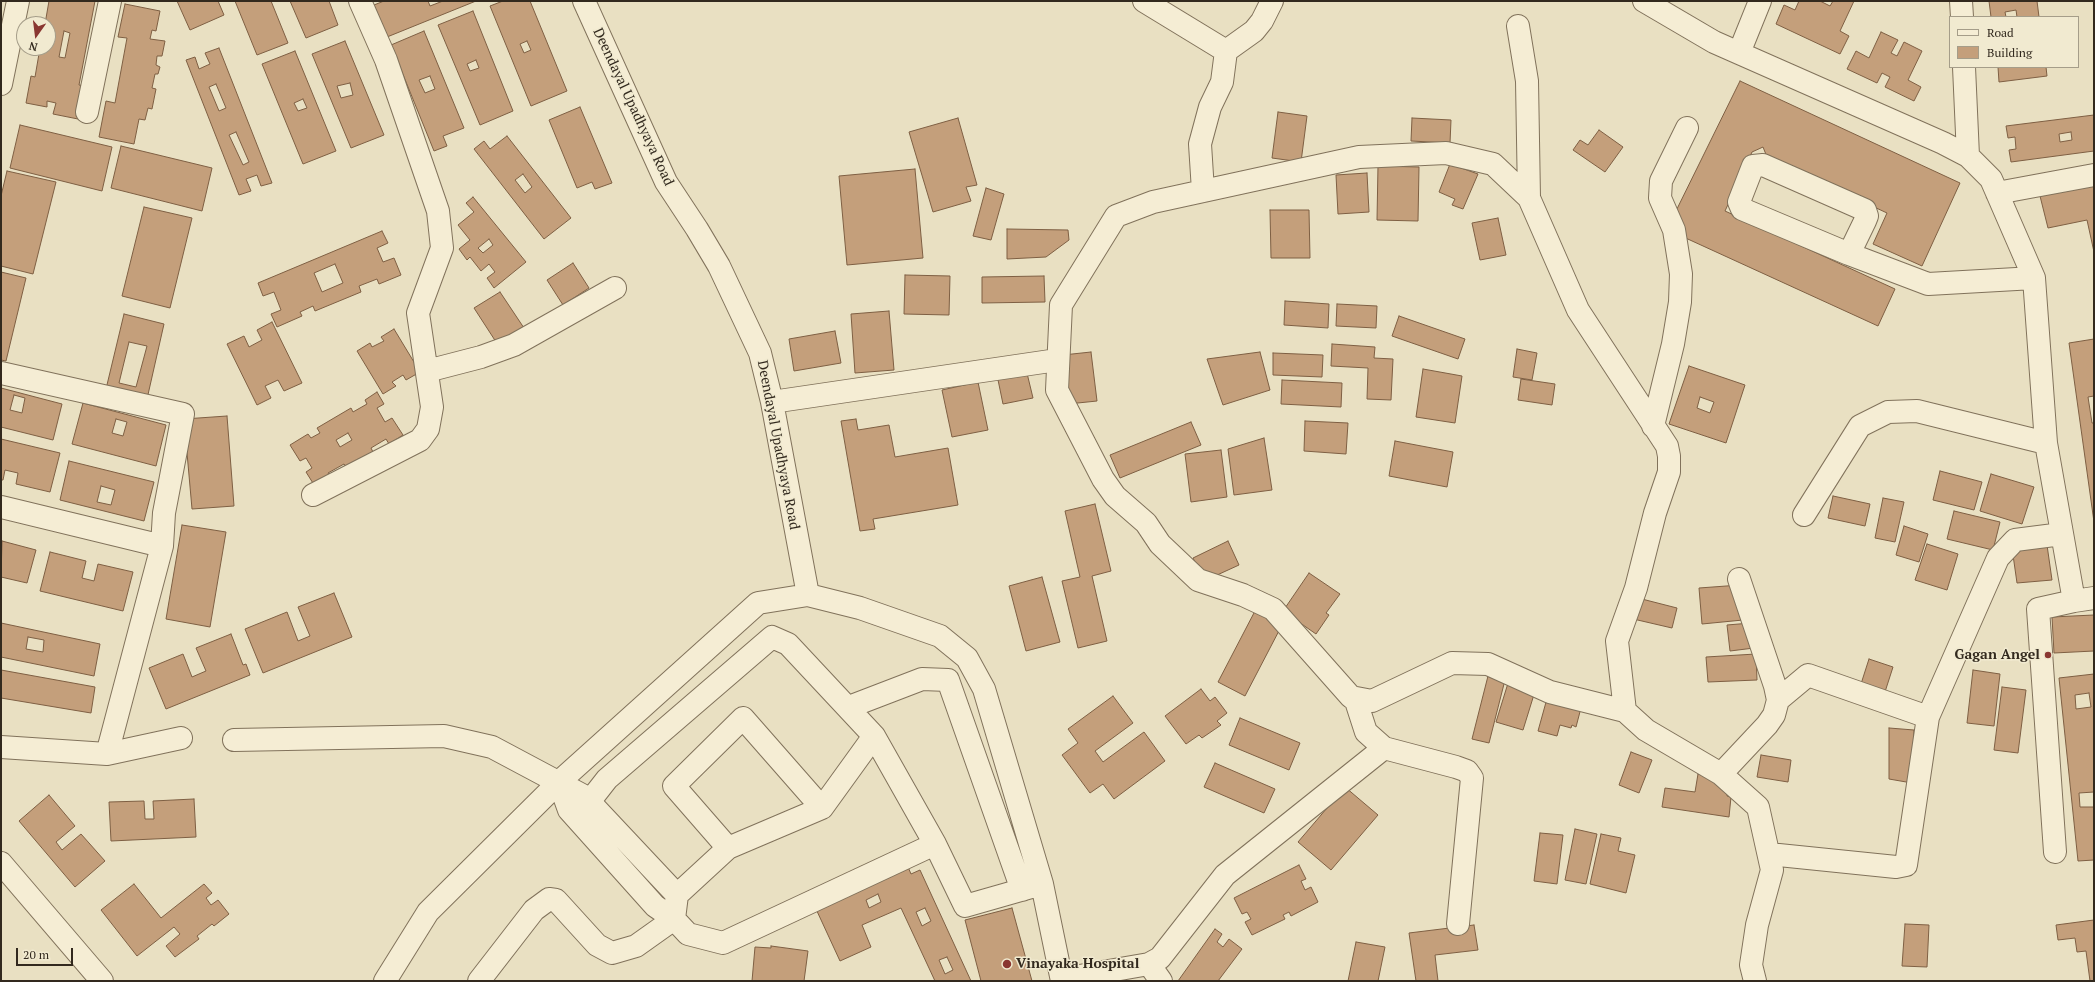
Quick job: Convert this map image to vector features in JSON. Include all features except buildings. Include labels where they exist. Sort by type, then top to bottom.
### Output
[{"type":"street","points":[[1,84],[18,1]]},
{"type":"street","points":[[87,112],[110,1]]},
{"type":"street","points":[[313,495],[420,440],[428,429],[432,407],[418,313],[442,248],[438,211],[386,60],[360,1]]},
{"type":"street","name":"Deendayal Upadhyaya Road","points":[[584,1],[666,182],[719,266],[760,353],[772,402],[808,595]]},
{"type":"street","points":[[1144,1],[1226,51]]},
{"type":"street","points":[[1203,191],[1200,144],[1210,107],[1222,82],[1226,51],[1254,31],[1262,21],[1272,1]]},
{"type":"street","points":[[1644,1],[1714,42],[1943,143],[1968,156],[1991,179],[2034,278],[2046,442],[2062,534],[2084,600],[2038,609],[2055,852]]},
{"type":"street","points":[[1739,53],[1760,1]]},
{"type":"street","points":[[1961,1],[1962,16]]},
{"type":"street","points":[[1518,26],[1527,81],[1529,198],[1578,310],[1666,446],[1669,456],[1669,472],[1655,513],[1636,588],[1617,640],[1625,711]]},
{"type":"street","points":[[1964,68],[1968,156]]},
{"type":"street","points":[[1653,426],[1673,344],[1680,302],[1681,281],[1674,230],[1660,198],[1661,181],[1687,128]]},
{"type":"street","points":[[1529,198],[1493,164],[1446,153],[1359,157],[1153,202],[1116,216],[1061,305],[1057,360],[1057,390],[1103,479],[1115,496],[1146,523],[1160,544],[1198,580],[1243,594],[1273,609],[1352,697],[1372,701],[1452,663],[1488,664],[1550,692],[1625,711],[1646,730],[1721,774],[1758,807],[1772,870],[1757,926],[1751,965],[1755,981]]},
{"type":"street","points":[[1849,254],[1867,216],[1865,210],[1763,165],[1753,166],[1739,202],[1742,209],[1849,254],[1928,284],[2034,278]]},
{"type":"street","points":[[1997,193],[2094,175]]},
{"type":"street","points":[[427,371],[481,357],[514,345],[615,288]]},
{"type":"street","points":[[772,402],[1057,360]]},
{"type":"street","points":[[1,373],[183,414],[164,513],[162,546],[107,754]]},
{"type":"street","points":[[1804,515],[1860,426],[1888,412],[1916,411],[2046,442]]},
{"type":"street","points":[[1,507],[162,546]]},
{"type":"street","points":[[1769,854],[1896,867],[1906,865],[1928,716],[1998,558],[2015,540],[2062,534]]},
{"type":"street","points":[[1721,774],[1767,725],[1774,715],[1778,700],[1775,686],[1739,579]]},
{"type":"street","points":[[385,981],[428,912],[559,782],[758,604],[808,595],[860,608],[940,636],[967,658],[984,689],[1042,884],[1062,980],[1155,973],[1160,958],[1225,875],[1384,748]]},
{"type":"street","points":[[589,802],[607,779],[772,638],[788,644],[874,736],[935,844],[965,906],[1042,884]]},
{"type":"street","points":[[1778,700],[1808,675],[1928,716]]},
{"type":"street","points":[[848,707],[922,679],[948,680],[1022,890]]},
{"type":"street","points":[[1355,698],[1366,732],[1384,748],[1456,767],[1467,771],[1472,778],[1458,924]]},
{"type":"street","points":[[728,848],[674,786],[744,718],[822,808]]},
{"type":"street","points":[[234,740],[444,736],[492,747],[584,796],[677,895]]},
{"type":"street","points":[[479,981],[534,910],[548,899],[556,900],[597,945],[612,953],[636,946],[674,919],[677,895],[728,848],[822,808],[874,736]]},
{"type":"street","points":[[1,747],[107,754],[181,738]]},
{"type":"street","points":[[559,782],[569,810],[655,906],[674,919],[688,934],[722,942],[935,844]]},
{"type":"street","points":[[1,863],[102,981]]},
{"type":"place","name":"Gagan Angel","points":[[2048,655]]},
{"type":"place","name":"Vinayaka Hospital","points":[[1007,964]]}]
